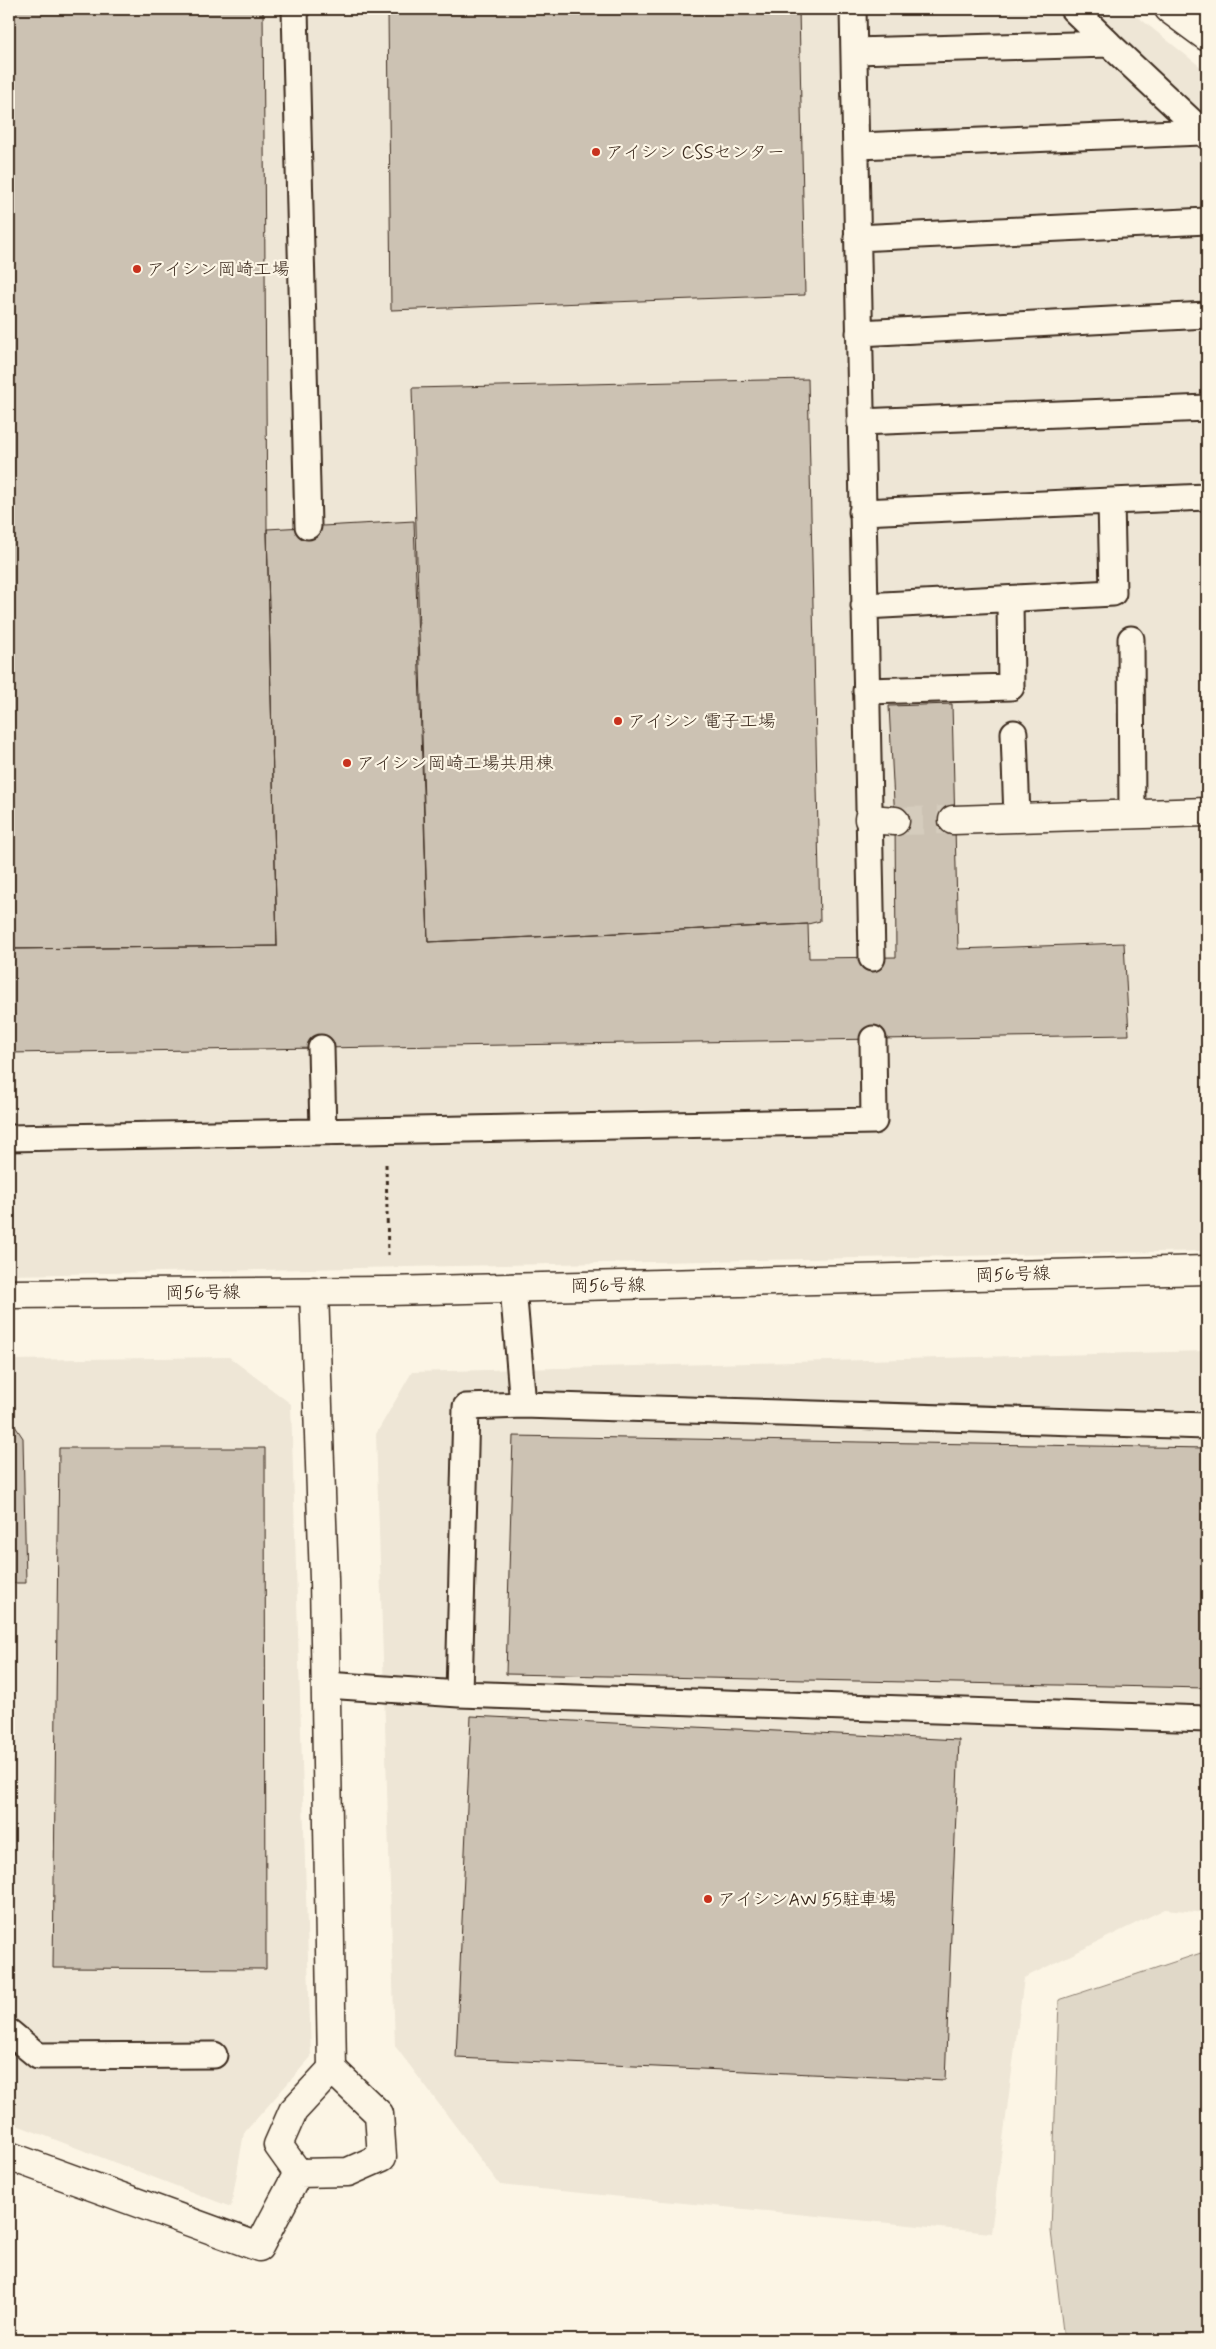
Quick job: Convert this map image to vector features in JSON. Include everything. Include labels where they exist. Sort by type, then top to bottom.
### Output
[{"type":"street","points":[[1169,9],[1207,37]]},
{"type":"street","points":[[953,820],[1207,812]]},
{"type":"street","points":[[869,819],[895,821]]},
{"type":"street","name":"岡56号線","points":[[9,1294],[389,1291],[1207,1270]]},
{"type":"street","points":[[298,2173],[278,2145],[294,2111],[332,2069],[326,1685],[314,1291]]},
{"type":"street","points":[[298,2173],[348,2172],[382,2157],[379,2114],[332,2069]]},
{"type":"street","points":[[9,2156],[259,2247],[298,2173]]},
{"type":"lane","points":[[295,9],[308,526]]},
{"type":"lane","points":[[853,9],[858,146],[857,238],[860,422],[872,958]]},
{"type":"lane","points":[[1073,9],[1205,134]]},
{"type":"lane","points":[[854,51],[1109,44]]},
{"type":"lane","points":[[858,146],[1205,134]]},
{"type":"lane","points":[[857,238],[1207,220]]},
{"type":"lane","points":[[859,332],[1207,315]]},
{"type":"lane","points":[[860,422],[1207,408]]},
{"type":"lane","points":[[862,512],[1207,497]]},
{"type":"lane","points":[[864,606],[1113,593],[1111,501]]},
{"type":"lane","points":[[866,691],[1010,687],[1010,599]]},
{"type":"lane","points":[[1131,639],[1132,814]]},
{"type":"lane","points":[[1014,733],[1017,818]]},
{"type":"lane","points":[[9,1138],[874,1120],[873,1040]]},
{"type":"lane","points":[[321,1048],[323,1131]]},
{"type":"lane","points":[[513,1287],[523,1405]]},
{"type":"lane","points":[[459,1694],[466,1407],[523,1405],[1207,1426]]},
{"type":"lane","points":[[326,1685],[459,1694],[1207,1719]]},
{"type":"lane","points":[[9,2032],[38,2056],[214,2054]]},
{"type":"path","points":[[385,1130],[389,1291]]},
{"type":"shaded area","points":[[9,9],[1128,9],[1207,72],[1207,1251],[9,1275]]},
{"type":"shaded area","points":[[1207,1351],[1207,1913],[1165,1909],[1024,1978],[991,2233],[500,2185],[395,2046],[376,1434],[412,1372]]},
{"type":"shaded area","points":[[229,1357],[291,1404],[311,2057],[244,2133],[231,2207],[9,2122],[9,1360]]},
{"type":"shaded area","points":[[1207,1951],[1207,2340],[1064,2340],[1051,2231],[1059,2000]]},
{"type":"building","name":"アイシン岡崎工場","points":[[9,9],[263,9],[267,529],[277,946],[9,949]]},
{"type":"building","name":"アイシン CSSセンター","points":[[388,9],[799,9],[805,295],[391,310]]},
{"type":"building","name":"アイシン 電子工場","points":[[808,379],[820,921],[808,924],[428,942],[412,388]]},
{"type":"building","name":"アイシン岡崎工場共用棟","points":[[414,521],[428,942],[808,924],[809,958],[896,957],[895,821],[889,706],[952,704],[958,949],[1124,943],[1129,1035],[9,1053],[9,949],[277,946],[267,529]]},
{"type":"building","points":[[9,1417],[23,1438],[26,1583],[9,1583]]},
{"type":"building","points":[[513,1436],[1207,1448],[1207,1688],[506,1674]]},
{"type":"building","points":[[59,1448],[265,1448],[266,1969],[53,1968]]},
{"type":"building","name":"アイシンAW 55駐車場","points":[[471,1716],[959,1740],[945,2080],[456,2058]]},
{"type":"tunnel","points":[[895,821],[953,820]]},
{"type":"place","name":"アイシン CSSセンター","points":[[596,152]]},
{"type":"place","name":"アイシン岡崎工場","points":[[137,269]]},
{"type":"place","name":"アイシン 電子工場","points":[[618,721]]},
{"type":"place","name":"アイシン岡崎工場共用棟","points":[[347,763]]},
{"type":"place","name":"アイシンAW 55駐車場","points":[[708,1899]]}]
